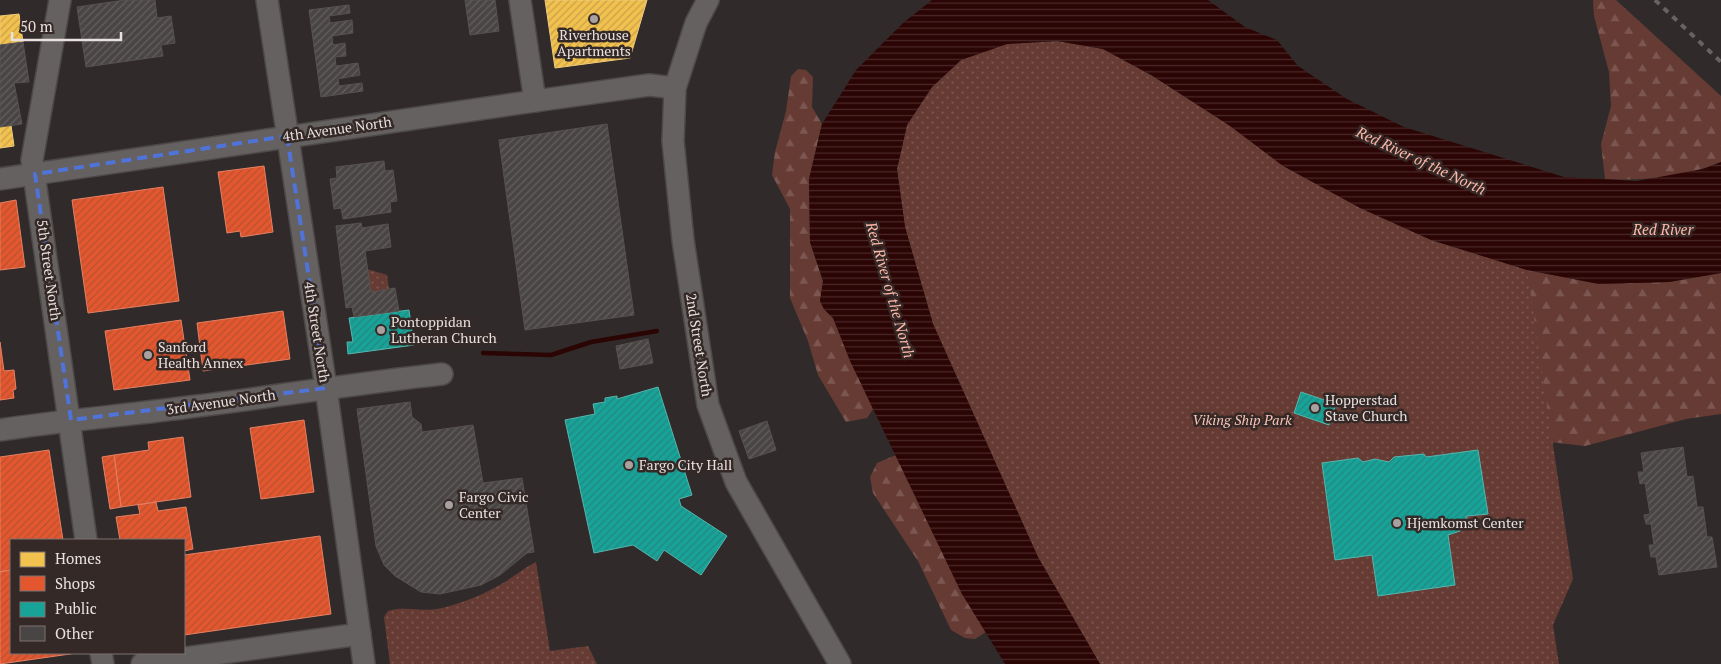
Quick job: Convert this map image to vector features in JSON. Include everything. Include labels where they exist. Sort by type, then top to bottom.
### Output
[{"type":"street","name":"5th Street North","points":[[60,0],[33,150],[86,539]]},
{"type":"street","name":"4th Street North","points":[[267,0],[326,388],[364,664]]},
{"type":"street","points":[[520,0],[535,101]]},
{"type":"street","name":"2nd Street North","points":[[708,0],[696,23],[675,88],[673,141],[678,202],[708,405],[736,482],[840,664]]},
{"type":"street","name":"4th Avenue North","points":[[0,179],[535,101],[649,86],[675,88]]},
{"type":"street","name":"3rd Avenue North","points":[[0,430],[71,420],[195,407],[442,374]]},
{"type":"street","points":[[142,664],[360,634]]},
{"type":"highlighted area","points":[[287,136],[326,388],[71,420],[35,174]]},
{"type":"green space","points":[[1593,0],[1616,0],[1721,96],[1721,162],[1693,171],[1664,177],[1605,179],[1601,144],[1611,106],[1609,72],[1594,16]]},
{"type":"green space","name":"Viking Ship Park","points":[[1057,41],[1103,49],[1151,75],[1230,126],[1283,166],[1360,208],[1431,240],[1527,270],[1573,579],[1553,625],[1559,664],[1100,664],[1038,557],[933,324],[905,227],[897,169],[907,125],[932,87],[961,60],[1007,44]]},
{"type":"green space","points":[[798,69],[806,70],[813,77],[812,107],[822,124],[809,179],[810,242],[823,281],[820,301],[824,309],[833,318],[873,409],[867,418],[846,422],[818,375],[808,341],[790,298],[790,209],[772,175],[775,152],[786,111],[791,76]]},
{"type":"green space","name":"Viking Ship Park","points":[[1151,75],[1360,208],[1431,240],[1527,270],[1599,284],[1669,282],[1721,273],[1721,414],[1686,419],[1585,446],[1532,440],[1100,664],[1038,557],[992,455]]},
{"type":"green space","points":[[367,269],[387,275],[389,289],[371,292]]},
{"type":"green space","points":[[896,455],[962,594],[986,632],[975,639],[965,638],[951,630],[918,561],[873,493],[870,477],[877,463]]},
{"type":"green space","points":[[536,562],[550,651],[588,646],[597,664],[390,664],[384,617],[388,611],[394,609],[428,610],[458,604],[496,587]]},
{"type":"water","name":"Red River","points":[[932,0],[1208,0],[1245,27],[1277,40],[1298,66],[1347,99],[1404,127],[1564,177],[1637,181],[1703,169],[1721,162],[1721,273],[1669,282],[1599,284],[1527,270],[1431,240],[1360,208],[1283,166],[1230,126],[1151,75],[1103,49],[1057,41],[1007,44],[961,60],[932,87],[907,125],[897,169],[905,227],[933,324],[1038,557],[1100,664],[1005,664],[962,594],[850,361],[833,318],[824,309],[820,301],[823,281],[810,242],[809,179],[822,124],[856,70],[903,23]]},
{"type":"building: Homes","name":"Riverhouse Apartments","points":[[545,0],[647,0],[630,58],[555,68]]},
{"type":"building: Homes","points":[[19,14],[23,42],[0,45],[0,16]]},
{"type":"building: Homes","points":[[11,125],[14,146],[0,148],[0,127]]},
{"type":"building: Shops","points":[[264,166],[273,232],[241,237],[240,231],[227,233],[218,172]]},
{"type":"building: Shops","points":[[163,187],[179,301],[88,313],[72,200]]},
{"type":"building: Shops","points":[[16,200],[25,267],[0,270],[0,203]]},
{"type":"building: Shops","points":[[283,311],[290,359],[203,371],[197,323]]},
{"type":"building: Shops","name":"Sanford Health Annex","points":[[181,320],[190,380],[114,390],[105,331]]},
{"type":"building: Shops","points":[[0,342],[4,371],[14,370],[16,389],[13,390],[14,398],[0,400]]},
{"type":"building: Shops","points":[[304,420],[314,492],[261,499],[250,428]]},
{"type":"building: Shops","points":[[183,437],[191,497],[121,507],[114,455],[149,450],[148,442]]},
{"type":"building: Shops","points":[[49,450],[63,539],[10,539],[10,570],[0,572],[0,457]]},
{"type":"building: Shops","points":[[114,455],[121,507],[110,509],[102,457]]},
{"type":"building: Shops","points":[[156,502],[158,511],[186,507],[193,549],[185,551],[185,539],[120,539],[116,517],[140,514],[138,505]]},
{"type":"building: Shops","points":[[320,536],[331,614],[185,635],[185,555]]},
{"type":"building: Shops","points":[[10,570],[10,654],[70,654],[0,664],[0,572]]},
{"type":"building: Public","name":"Pontoppidan Lutheran Church","points":[[409,310],[414,345],[348,354],[347,342],[353,342],[349,318]]},
{"type":"building: Public","name":"Fargo City Hall","points":[[658,387],[692,495],[679,499],[681,506],[727,536],[701,575],[664,550],[657,561],[633,545],[594,553],[565,420],[595,414],[593,404],[605,402],[605,398],[617,396],[617,399]]},
{"type":"building: Public","name":"Hopperstad Stave Church","points":[[1301,392],[1336,404],[1329,425],[1294,413]]},
{"type":"building: Public","name":"Hjemkomst Center","points":[[1478,450],[1488,514],[1467,516],[1460,531],[1448,535],[1455,585],[1378,596],[1372,555],[1335,560],[1322,463],[1358,458],[1363,462],[1375,459],[1389,462],[1394,457],[1424,454],[1426,457]]},
{"type":"building: Other","points":[[125,0],[155,0],[157,18],[171,16],[175,43],[161,45],[163,56],[86,67],[77,7]]},
{"type":"building: Other","points":[[465,0],[495,0],[499,31],[470,35]]},
{"type":"building: Other","points":[[349,5],[350,13],[329,16],[330,23],[352,20],[353,33],[332,36],[333,45],[345,43],[346,56],[335,57],[336,66],[358,63],[360,75],[338,79],[339,86],[362,83],[363,91],[321,97],[309,10]]},
{"type":"building: Other","points":[[23,42],[29,82],[14,83],[22,124],[0,127],[0,45]]},
{"type":"building: Other","points":[[607,124],[634,315],[525,330],[499,140]]},
{"type":"building: Other","points":[[384,161],[385,171],[393,170],[397,201],[390,202],[391,212],[343,219],[341,208],[334,209],[330,179],[337,178],[336,167]]},
{"type":"building: Other","points":[[361,223],[362,228],[388,224],[391,247],[365,251],[371,292],[395,288],[399,311],[354,317],[352,307],[346,308],[336,226]]},
{"type":"building: Other","points":[[648,339],[653,363],[620,369],[616,346]]},
{"type":"building: Other","name":"Fargo Civic Center","points":[[410,402],[412,417],[421,424],[422,432],[473,425],[483,483],[522,478],[534,552],[527,553],[500,575],[481,585],[440,594],[421,592],[395,576],[384,565],[376,546],[357,409]]},
{"type":"building: Other","points":[[767,421],[776,450],[749,459],[739,431]]},
{"type":"building: Other","points":[[1683,447],[1687,477],[1693,476],[1697,507],[1703,507],[1707,537],[1712,537],[1717,567],[1659,575],[1656,557],[1651,557],[1649,545],[1654,545],[1651,524],[1646,524],[1644,515],[1650,514],[1645,483],[1640,484],[1638,472],[1644,472],[1641,453]]},
{"type":"waterway","points":[[483,353],[551,355],[591,342],[657,331]]},
{"type":"railway","points":[[1655,0],[1721,62]]},
{"type":"place","name":"Riverhouse Apartments","points":[[594,19]]},
{"type":"place","name":"Pontoppidan Lutheran Church","points":[[381,330]]},
{"type":"place","name":"Sanford Health Annex","points":[[148,355]]},
{"type":"place","name":"Hopperstad Stave Church","points":[[1315,408]]},
{"type":"place","name":"Fargo City Hall","points":[[629,465]]},
{"type":"place","name":"Fargo Civic Center","points":[[449,505]]},
{"type":"place","name":"Hjemkomst Center","points":[[1397,523]]},
{"type":"water label","name":"Red River of the North","points":[[1421,161]]},
{"type":"water label","name":"Red River of the North","points":[[890,290]]}]
